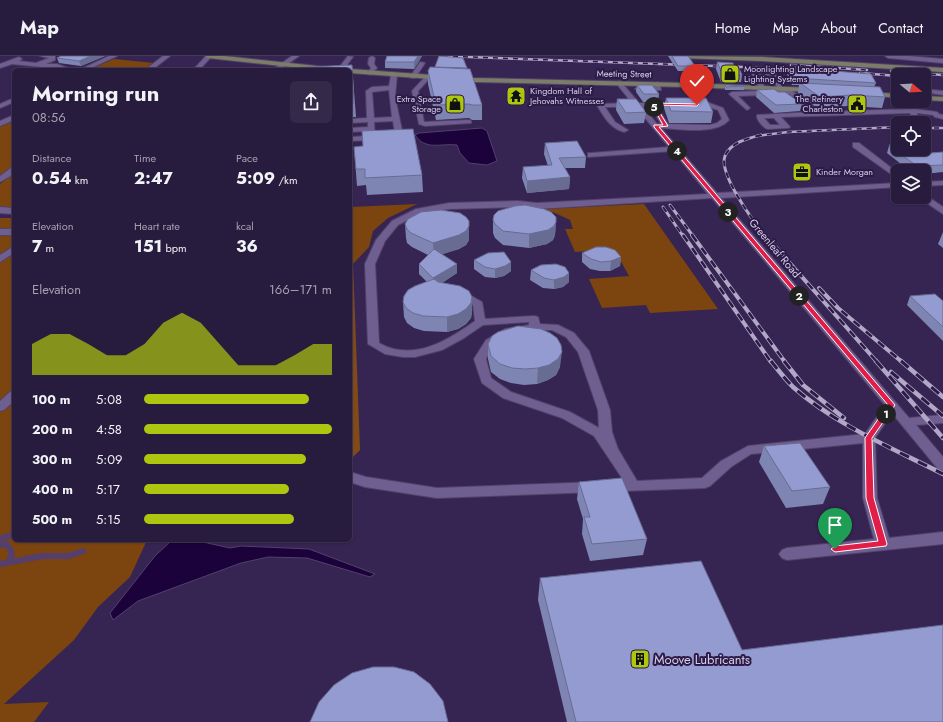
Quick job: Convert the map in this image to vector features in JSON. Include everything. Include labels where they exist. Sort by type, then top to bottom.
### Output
[{"type":"main road","points":[[208,56],[319,68]]},
{"type":"main road","points":[[681,56],[760,57],[943,70]]},
{"type":"main road","name":"Meeting Street","points":[[352,72],[427,78],[622,86]]},
{"type":"main road","name":"Meeting Street","points":[[659,89],[762,88],[824,91]]},
{"type":"main road","points":[[860,93],[891,95]]},
{"type":"main road","points":[[931,98],[943,100]]},
{"type":"street","points":[[0,66],[27,56]]},
{"type":"street","points":[[39,64],[53,58],[43,56]]},
{"type":"street","points":[[87,68],[114,56]]},
{"type":"street","points":[[151,68],[167,56]]},
{"type":"street","points":[[198,68],[208,56]]},
{"type":"street","points":[[277,68],[296,56]]},
{"type":"street","points":[[888,56],[943,61]]},
{"type":"street","points":[[342,68],[350,57]]},
{"type":"street","points":[[370,73],[374,68],[370,64],[372,58]]},
{"type":"street","points":[[12,62],[58,66],[64,68]]},
{"type":"street","points":[[412,77],[422,63]]},
{"type":"street","points":[[762,88],[754,72],[772,72],[786,90],[820,115]]},
{"type":"street","points":[[352,139],[395,137],[399,135],[392,88],[394,76]]},
{"type":"street","points":[[427,78],[415,91],[421,122],[425,124],[469,122]]},
{"type":"street","points":[[622,86],[659,89]]},
{"type":"street","name":"Greenleaf Road","points":[[622,86],[637,104],[661,126],[675,149],[943,466]]},
{"type":"street","points":[[372,138],[369,91],[372,89],[392,88]]},
{"type":"street","points":[[747,108],[732,94],[786,90]]},
{"type":"street","points":[[931,91],[943,92]]},
{"type":"street","points":[[0,106],[12,101]]},
{"type":"street","points":[[624,130],[612,123],[600,105],[652,104],[709,105],[720,109],[726,120],[719,125],[710,127],[661,126],[652,104]]},
{"type":"street","points":[[912,108],[915,116]]},
{"type":"street","points":[[935,113],[934,108],[943,109]]},
{"type":"street","points":[[776,116],[913,111],[935,113],[937,116],[943,117]]},
{"type":"street","points":[[0,124],[12,115]]},
{"type":"street","points":[[352,121],[396,119]]},
{"type":"street","points":[[352,130],[372,129]]},
{"type":"street","points":[[856,145],[891,172]]},
{"type":"street","points":[[591,155],[675,149]]},
{"type":"street","points":[[0,180],[12,171]]},
{"type":"street","points":[[931,184],[943,183]]},
{"type":"street","points":[[536,327],[534,319],[480,322],[463,335],[431,351],[415,355],[391,352],[374,344],[370,264],[381,240],[395,222],[419,211],[449,206],[518,204],[537,206],[891,186]]},
{"type":"street","points":[[931,202],[943,211]]},
{"type":"street","points":[[0,210],[12,211]]},
{"type":"street","points":[[0,232],[12,232]]},
{"type":"street","points":[[0,259],[12,250]]},
{"type":"street","points":[[443,292],[464,296],[478,304],[480,322]]},
{"type":"street","points":[[612,449],[598,433],[586,426],[566,416],[507,395],[486,380],[480,359],[490,342],[509,331],[536,327],[554,327],[570,335],[583,351],[600,395],[604,410],[606,432],[612,449],[632,485]]},
{"type":"street","points":[[0,407],[12,397]]},
{"type":"street","points":[[883,544],[870,498],[869,438],[891,405]]},
{"type":"street","points":[[906,422],[943,420]]},
{"type":"street","points":[[352,479],[365,482],[437,493],[705,482],[726,464],[748,450],[869,438]]},
{"type":"street","points":[[787,554],[943,538]]},
{"type":"shaded area","points":[[114,59],[154,63],[147,68],[93,68]]},
{"type":"shaded area","points":[[12,121],[12,168],[0,177],[0,126]]},
{"type":"shaded area","points":[[482,128],[487,131],[497,161],[487,165],[469,163],[460,153],[457,145],[429,145],[419,140],[415,135],[419,133]]},
{"type":"shaded area","points":[[12,175],[12,208],[0,208],[0,184]]},
{"type":"shaded area","points":[[417,204],[388,218],[373,231],[369,247],[353,264],[352,207]]},
{"type":"shaded area","points":[[644,204],[718,309],[650,313],[646,305],[602,308],[589,279],[629,276],[614,249],[575,252],[565,229],[573,229],[570,220],[542,209]]},
{"type":"shaded area","points":[[0,218],[12,218],[12,542],[146,542],[130,577],[98,607],[74,640],[4,704],[49,702],[34,722],[0,722]]},
{"type":"shaded area","points":[[352,261],[353,262],[360,450],[352,458]]},
{"type":"shaded area","points":[[170,542],[203,542],[230,548],[241,546],[309,549],[375,574],[370,577],[307,558],[268,557],[241,563],[138,601],[113,620],[110,613],[155,556]]},
{"type":"building","points":[[61,56],[91,56],[79,61],[57,58]]},
{"type":"building","points":[[387,56],[418,56],[414,62],[385,62]]},
{"type":"building","points":[[439,56],[463,58],[467,68],[435,67]]},
{"type":"building","points":[[672,56],[688,56],[695,66],[678,66]]},
{"type":"building","points":[[717,62],[733,63],[734,66],[738,66],[742,75],[723,75]]},
{"type":"building","points":[[352,65],[354,103],[352,103],[352,68],[286,68]]},
{"type":"building","points":[[430,67],[470,69],[482,105],[436,105],[428,71]]},
{"type":"building","points":[[789,67],[821,67],[822,70],[871,74],[876,83],[793,78]]},
{"type":"building","points":[[800,83],[880,87],[885,97],[851,95],[820,97]]},
{"type":"building","points":[[637,85],[652,85],[659,94],[644,94]]},
{"type":"building","points":[[725,85],[745,86],[726,87]]},
{"type":"building","points":[[774,89],[778,92],[785,92],[802,104],[776,105],[757,90]]},
{"type":"building","points":[[666,98],[706,98],[713,112],[671,111]]},
{"type":"building","points":[[617,99],[636,99],[646,112],[626,113]]},
{"type":"building","points":[[413,129],[422,175],[365,178],[365,169],[356,169],[354,147],[363,146],[362,131]]},
{"type":"building","points":[[577,141],[586,157],[559,158],[570,177],[527,181],[523,167],[552,165],[545,143]]},
{"type":"building","points":[[943,152],[943,165],[914,164],[903,156],[931,156],[931,153]]},
{"type":"building","points":[[525,205],[551,212],[556,217],[554,226],[548,230],[529,234],[503,231],[495,224],[493,220],[494,215],[498,211]]},
{"type":"building","points":[[441,210],[460,213],[466,217],[469,221],[469,226],[466,231],[459,235],[433,243],[411,233],[407,229],[405,224],[408,219],[421,212]]},
{"type":"building","points":[[596,247],[606,247],[615,250],[621,257],[611,261],[601,262],[591,259],[582,253]]},
{"type":"building","points":[[434,249],[457,264],[433,278],[419,264]]},
{"type":"building","points":[[504,252],[511,262],[505,266],[495,269],[485,267],[474,260],[488,253]]},
{"type":"building","points":[[556,264],[565,267],[569,273],[564,277],[554,280],[544,278],[531,270],[541,265]]},
{"type":"building","points":[[434,279],[438,282],[460,286],[469,291],[472,297],[471,303],[466,309],[458,314],[447,317],[423,316],[413,313],[406,308],[403,302],[404,296],[408,290]]},
{"type":"building","points":[[935,294],[943,301],[943,327],[910,296]]},
{"type":"building","points":[[518,326],[541,329],[557,338],[561,345],[562,352],[558,359],[549,365],[538,368],[512,368],[500,364],[491,356],[488,344],[492,336],[498,332]]},
{"type":"building","points":[[800,443],[830,487],[792,491],[764,446]]},
{"type":"building","points":[[622,478],[647,539],[592,544],[584,517],[590,517],[579,482]]},
{"type":"building","name":"Moove Lubricants","points":[[701,561],[742,650],[943,625],[943,722],[576,722],[540,578]]},
{"type":"building","points":[[373,667],[394,667],[414,672],[430,684],[443,701],[448,722],[310,722],[319,702],[334,685],[352,673]]},
{"type":"waterway","points":[[0,539],[12,535]]},
{"type":"waterway","points":[[0,545],[7,544],[12,553],[9,562]]},
{"type":"waterway","points":[[0,564],[42,556],[69,556],[83,551]]},
{"type":"railway","points":[[443,56],[798,69]]},
{"type":"railway","points":[[791,65],[867,70]]},
{"type":"railway","points":[[860,73],[891,75]]},
{"type":"railway","points":[[931,74],[943,75]]},
{"type":"railway","points":[[758,136],[788,132],[891,127]]},
{"type":"railway","points":[[931,128],[943,128]]},
{"type":"railway","points":[[758,136],[741,141],[731,147],[725,156],[724,164],[738,198],[766,236]]},
{"type":"railway","points":[[670,205],[693,236]]},
{"type":"railway","points":[[663,207],[683,236]]},
{"type":"railway","points":[[683,235],[771,362]]},
{"type":"railway","points":[[692,235],[785,362]]},
{"type":"railway","points":[[765,235],[877,362]]},
{"type":"railway","points":[[819,288],[838,308],[902,362]]},
{"type":"railway","points":[[771,361],[793,387],[827,413],[865,435],[943,474]]},
{"type":"railway","points":[[784,361],[803,385],[844,418]]},
{"type":"railway","points":[[876,361],[943,438]]},
{"type":"railway","points":[[901,361],[943,397]]},
{"type":"railway","points":[[891,372],[943,416]]},
{"type":"place","name":"Moonlighting Landscape Lighting Systems","points":[[730,74]]},
{"type":"place","name":"Kingdom Hall of Jehovahs Witnesses","points":[[516,96]]},
{"type":"place","name":"Extra Space Storage","points":[[455,104]]},
{"type":"place","name":"The Refinery Charleston","points":[[857,104]]},
{"type":"place","name":"Kinder Morgan","points":[[802,172]]},
{"type":"place","name":"Moove Lubricants","points":[[640,659]]},
{"type":"route","points":[[697,105],[652,104],[666,126],[656,126],[891,405],[869,438],[870,498],[883,544],[835,549]]}]
